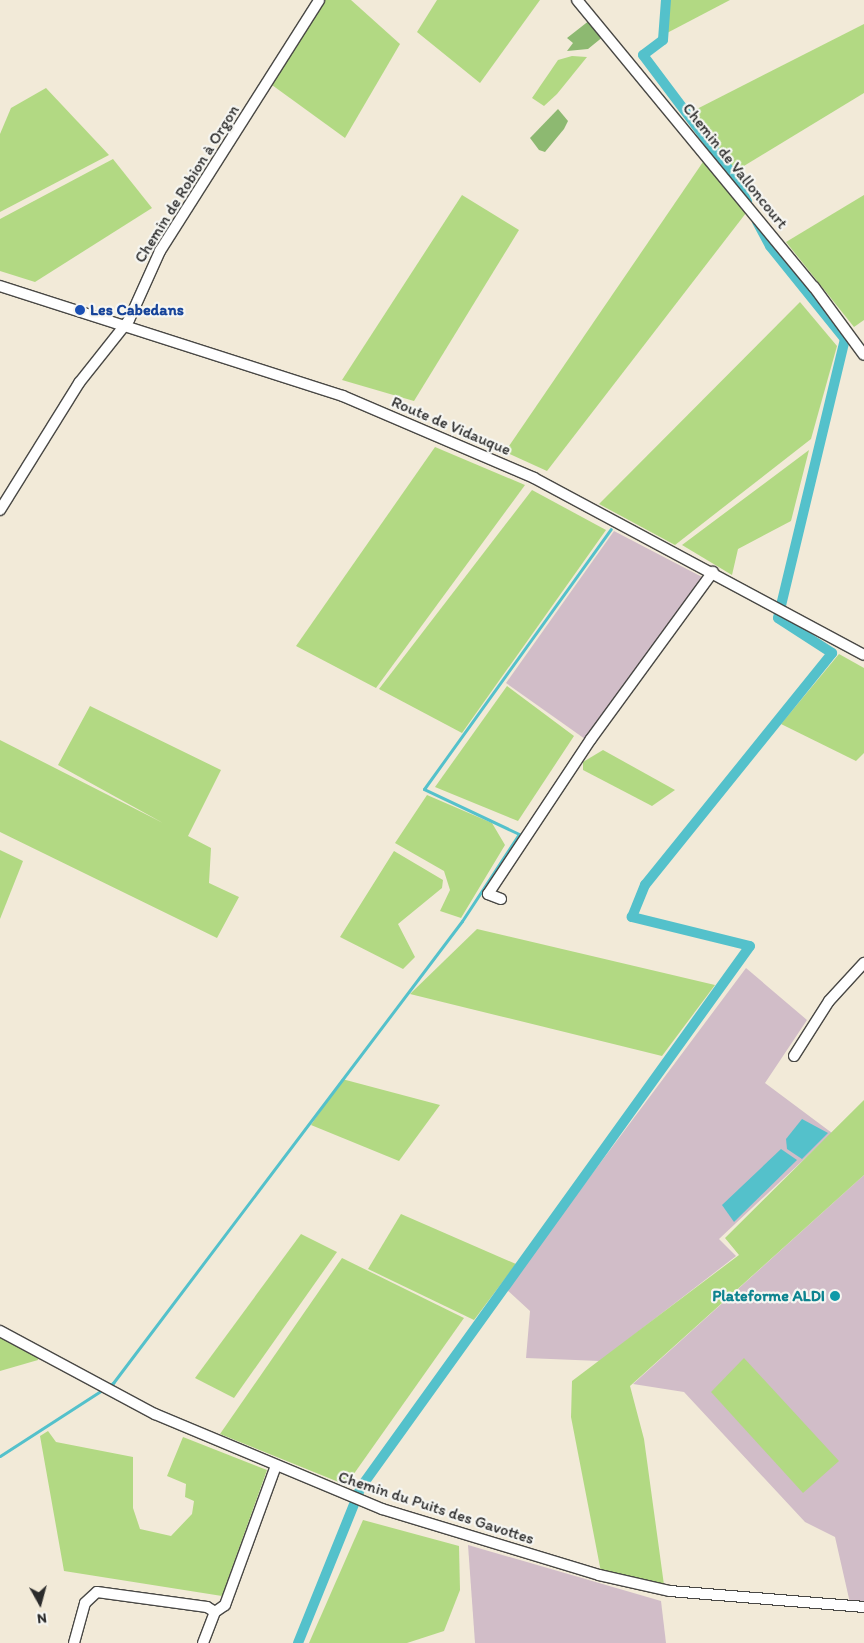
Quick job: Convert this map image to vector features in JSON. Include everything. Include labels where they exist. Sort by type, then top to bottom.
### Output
[{"type":"street","name":"Chemin de Robion à Orgon","points":[[0,510],[79,383],[123,326],[160,252],[319,0]]},
{"type":"street","name":"Chemin de Valloncourt","points":[[577,0],[814,287],[864,355]]},
{"type":"street","name":"Route de Vidauque","points":[[0,286],[351,400],[534,478],[713,572],[864,655]]},
{"type":"street","points":[[502,899],[488,894],[591,738],[713,572]]},
{"type":"street","points":[[794,1056],[829,1001],[864,963]]},
{"type":"street","name":"Chemin du Puits des Gavottes","points":[[0,1331],[154,1414],[382,1509],[599,1575],[670,1591],[864,1608]]},
{"type":"street","points":[[203,1643],[215,1612],[225,1604],[276,1466]]},
{"type":"street","points":[[74,1643],[85,1603],[97,1592],[207,1607],[215,1612]]},
{"type":"shaded area","points":[[614,531],[704,578],[585,739],[506,683]]},
{"type":"shaded area","points":[[746,968],[807,1020],[765,1083],[832,1133],[719,1239],[736,1256],[600,1361],[526,1358],[530,1311],[506,1289]]},
{"type":"shaded area","points":[[864,1175],[864,1604],[850,1603],[835,1537],[805,1522],[684,1392],[633,1384]]},
{"type":"shaded area","points":[[468,1545],[661,1601],[666,1643],[475,1643]]},
{"type":"green space","points":[[324,0],[351,0],[400,44],[345,138],[272,85]]},
{"type":"green space","points":[[437,0],[540,0],[480,83],[417,32]]},
{"type":"green space","points":[[669,0],[730,0],[667,33]]},
{"type":"green space","points":[[590,20],[604,36],[588,49],[567,51],[573,43],[567,38]]},
{"type":"green space","points":[[864,24],[864,93],[734,172],[689,113]]},
{"type":"green space","points":[[572,56],[587,57],[557,94],[544,106],[532,98],[558,60]]},
{"type":"green space","points":[[46,88],[109,155],[0,212],[0,134],[11,108]]},
{"type":"green space","points":[[558,109],[568,121],[564,129],[545,152],[539,150],[530,138]]},
{"type":"green space","points":[[113,159],[152,208],[35,282],[0,271],[0,219]]},
{"type":"green space","points":[[705,159],[746,213],[547,471],[505,452]]},
{"type":"green space","points":[[462,195],[519,230],[414,401],[342,380]]},
{"type":"green space","points":[[864,195],[864,320],[854,327],[786,242]]},
{"type":"green space","points":[[800,302],[837,346],[811,439],[675,545],[599,504]]},
{"type":"green space","points":[[435,447],[525,485],[376,688],[296,646]]},
{"type":"green space","points":[[809,450],[791,521],[738,549],[732,575],[682,545]]},
{"type":"green space","points":[[532,490],[606,530],[462,733],[379,689]]},
{"type":"green space","points":[[839,654],[864,668],[864,753],[856,761],[781,724]]},
{"type":"green space","points":[[507,686],[574,736],[518,821],[435,787]]},
{"type":"green space","points":[[90,706],[221,770],[188,836],[211,848],[209,883],[239,897],[217,938],[0,832],[0,740],[163,823],[58,765]]},
{"type":"green space","points":[[603,750],[675,790],[652,806],[583,770],[583,762]]},
{"type":"green space","points":[[427,795],[492,823],[505,845],[461,918],[440,911],[450,890],[444,871],[395,843]]},
{"type":"green space","points":[[0,850],[23,861],[0,919]]},
{"type":"green space","points":[[394,851],[443,880],[442,888],[398,924],[415,957],[403,969],[340,937]]},
{"type":"green space","points":[[477,929],[715,985],[662,1056],[410,994]]},
{"type":"green space","points":[[342,1079],[440,1105],[399,1161],[311,1125]]},
{"type":"green space","points":[[864,1100],[864,1175],[630,1386],[644,1439],[664,1585],[601,1572],[571,1417],[572,1381],[739,1255],[725,1238]]},
{"type":"green space","points":[[401,1214],[516,1264],[474,1320],[368,1269]]},
{"type":"green space","points":[[301,1234],[337,1252],[234,1398],[195,1378]]},
{"type":"green space","points":[[342,1258],[464,1318],[346,1485],[220,1434]]},
{"type":"green space","points":[[0,1335],[37,1354],[38,1360],[0,1371]]},
{"type":"green space","points":[[744,1358],[839,1461],[803,1493],[711,1392]]},
{"type":"green space","points":[[48,1431],[56,1442],[133,1457],[133,1508],[140,1529],[171,1536],[192,1514],[194,1501],[185,1497],[186,1484],[167,1476],[183,1437],[267,1470],[222,1596],[64,1571],[40,1436]]},
{"type":"green space","points":[[363,1520],[459,1546],[460,1590],[444,1631],[407,1643],[309,1643]]},
{"type":"water","points":[[802,1119],[828,1133],[802,1159],[787,1149],[786,1139]]},
{"type":"water","points":[[781,1149],[797,1160],[734,1222],[722,1205]]},
{"type":"waterway","points":[[666,0],[663,40],[643,55],[734,176],[747,202]]},
{"type":"waterway","points":[[298,1643],[361,1487],[750,946],[632,917],[645,885],[832,653],[778,618],[845,339],[770,246],[757,222]]},
{"type":"waterway","points":[[0,1456],[113,1383],[462,921],[519,834],[424,789],[611,529]]},
{"type":"place","name":"Les Cabedans","points":[[80,310]]},
{"type":"place","name":"Plateforme ALDI","points":[[835,1296]]}]
